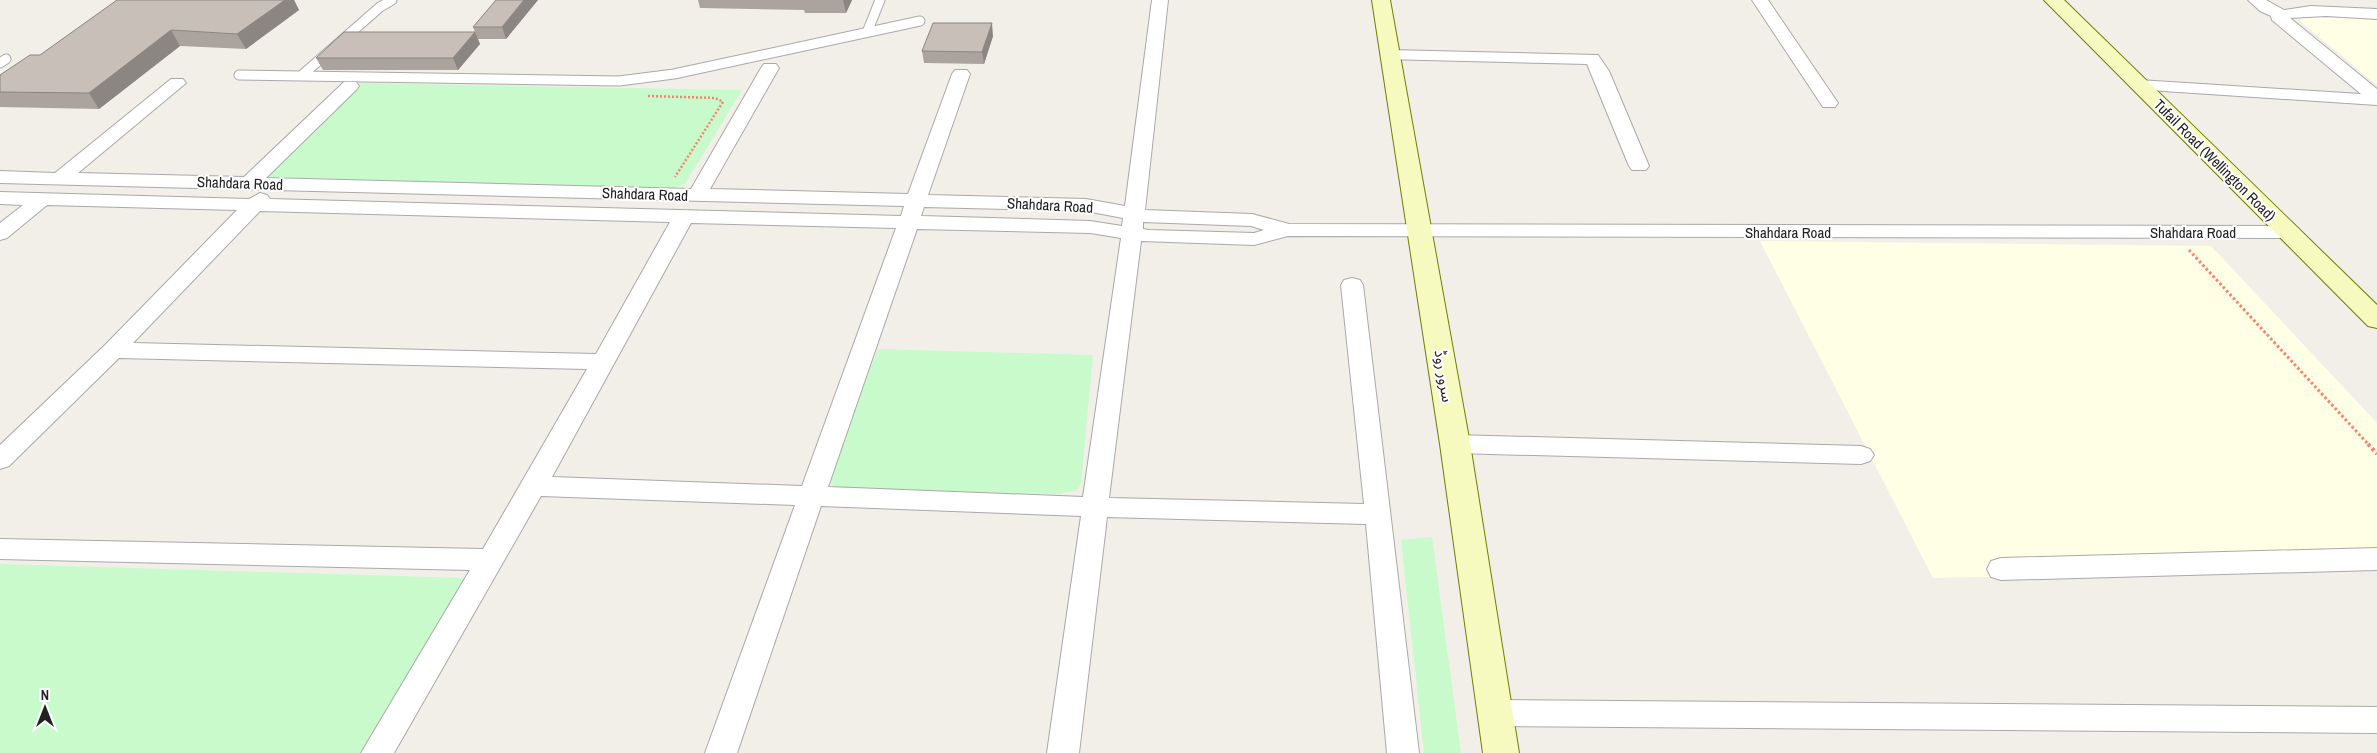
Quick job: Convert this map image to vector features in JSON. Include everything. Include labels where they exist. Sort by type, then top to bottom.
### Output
[{"type":"street","points":[[1063,753],[1094,507],[1134,224],[1160,0]]},
{"type":"street","name":"سرور روڈ","points":[[1381,0],[1455,444],[1500,753]]},
{"type":"street","points":[[1760,0],[1829,103]]},
{"type":"street","name":"Tufail Road (Wellington Road)","points":[[2053,0],[2377,320]]},
{"type":"street","points":[[2256,0],[2266,8],[2282,15],[2299,12],[2377,14]]},
{"type":"street","points":[[2282,15],[2278,17],[2282,22],[2377,99]]},
{"type":"street","points":[[1390,56],[1592,59],[1600,71],[1639,166]]},
{"type":"street","points":[[377,753],[534,486],[601,362],[770,68]]},
{"type":"street","points":[[722,753],[961,74]]},
{"type":"street","points":[[59,179],[177,83]]},
{"type":"street","points":[[2139,85],[2377,99]]},
{"type":"street","points":[[249,183],[350,86]]},
{"type":"street","name":"Shahdara Road","points":[[0,177],[275,184],[690,206]]},
{"type":"street","points":[[0,460],[113,350],[275,184]]},
{"type":"street","name":"Shahdara Road","points":[[0,198],[253,206],[690,206],[912,211],[1090,227],[1134,224],[1181,238],[1254,239],[1288,230],[1420,232],[2288,232]]},
{"type":"street","points":[[0,234],[42,199]]},
{"type":"street","points":[[1352,286],[1403,753]]},
{"type":"street","points":[[113,350],[601,362]]},
{"type":"street","points":[[1455,444],[1861,455]]},
{"type":"street","points":[[534,486],[1094,507],[1378,514]]},
{"type":"street","points":[[0,549],[490,560]]},
{"type":"street","points":[[2001,569],[2377,560]]},
{"type":"street","points":[[1494,713],[2377,720]]},
{"type":"lane","points":[[301,76],[380,7],[392,0]]},
{"type":"lane","points":[[868,30],[880,0]]},
{"type":"lane","points":[[239,75],[619,81],[674,74],[868,30],[920,21]]},
{"type":"path","points":[[647,96],[715,98],[723,102],[676,176],[667,179]]},
{"type":"path","points":[[2172,232],[2377,454]]},
{"type":"shaded area","points":[[2301,18],[2377,18],[2377,85],[2300,21]]},
{"type":"shaded area","points":[[1760,241],[2211,246],[2377,423],[2377,569],[1933,578]]},
{"type":"green space","points":[[359,83],[742,90],[685,184],[675,188],[267,177],[265,175]]},
{"type":"green space","points":[[878,349],[1093,355],[1081,484],[1077,490],[1059,494],[840,488],[828,483],[828,476]]},
{"type":"green space","points":[[1432,537],[1461,753],[1424,753],[1401,540]]},
{"type":"green space","points":[[0,564],[466,578],[365,753],[0,753]]},
{"type":"building","points":[[117,0],[285,0],[237,34],[171,30],[89,93],[0,92],[0,75],[30,55],[40,55]]},
{"type":"building","points":[[496,0],[524,0],[502,27],[473,27]]},
{"type":"building","points":[[933,23],[992,23],[982,52],[922,51]]},
{"type":"building","points":[[344,32],[475,32],[453,58],[316,58]]}]
